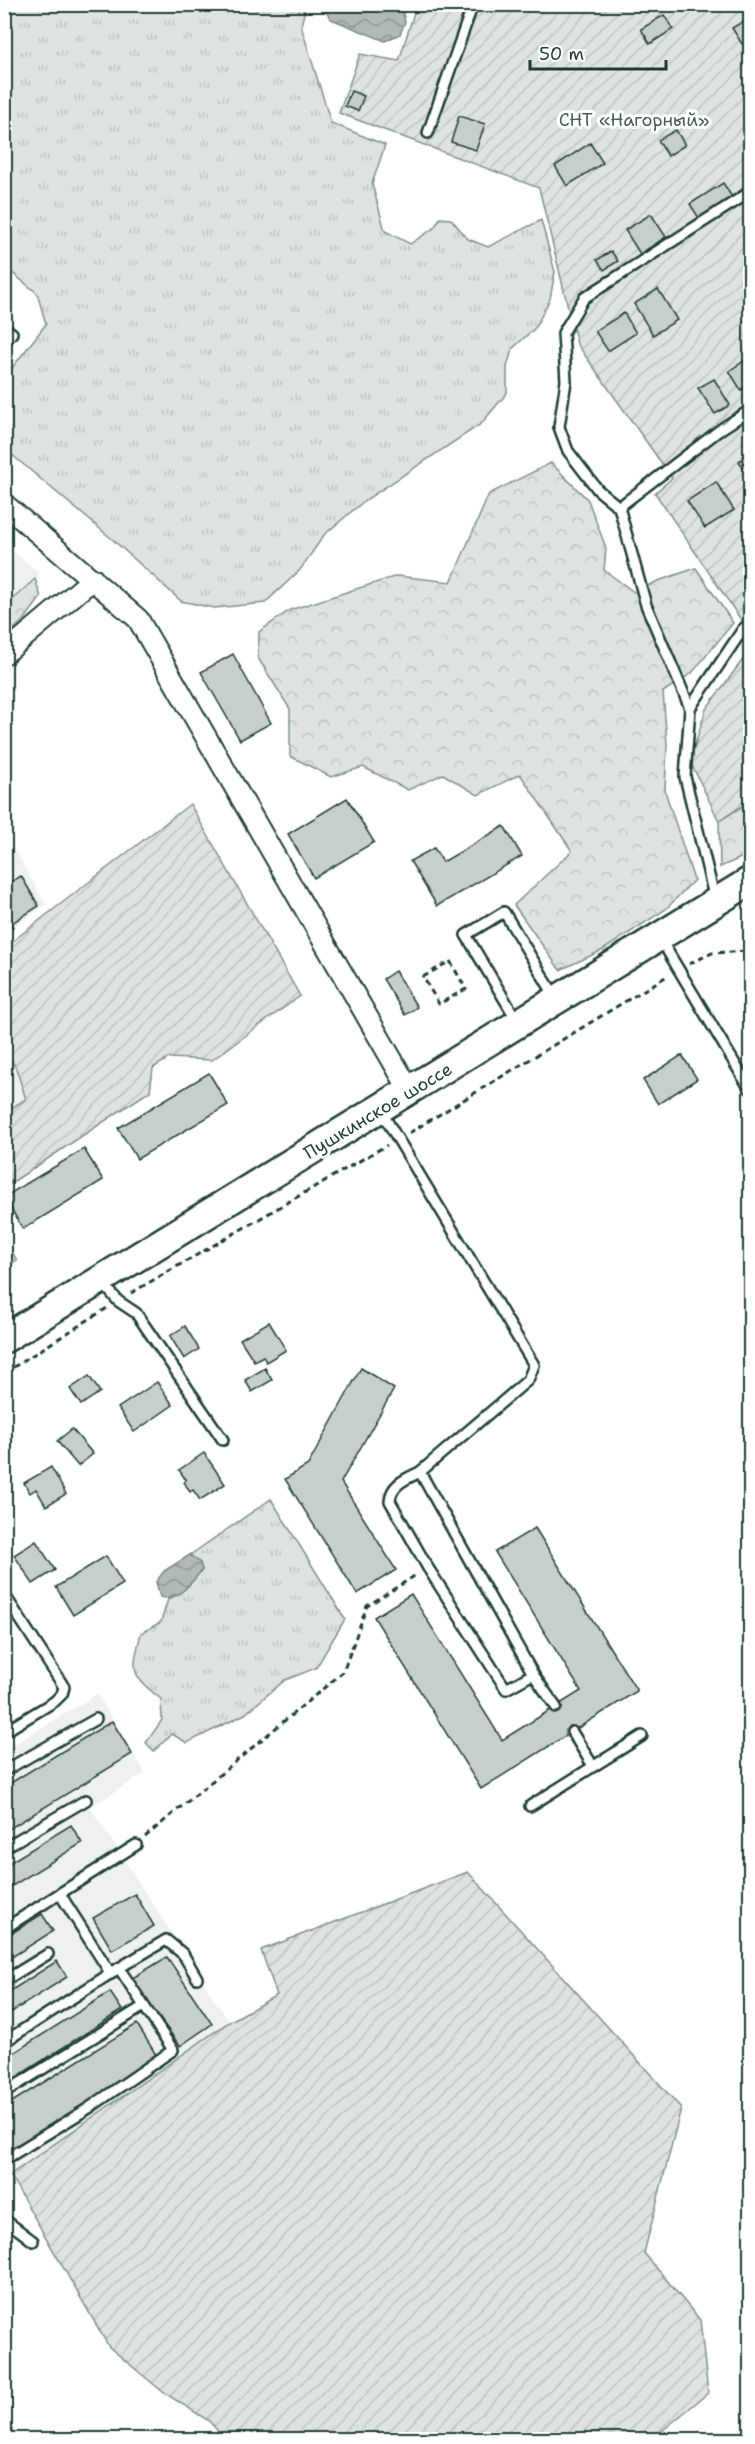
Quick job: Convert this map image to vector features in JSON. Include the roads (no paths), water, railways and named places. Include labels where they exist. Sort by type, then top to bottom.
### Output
[{"type":"main road","name":"Пушкинское шоссе","points":[[4,1339],[750,881]]},
{"type":"street","points":[[4,504],[138,619],[410,1091]]},
{"type":"street","points":[[4,654],[93,579]]},
{"type":"lane","points":[[428,133],[473,4]]},
{"type":"lane","points":[[715,903],[685,777],[690,708],[646,605],[619,507],[598,490],[568,451],[559,427],[566,381],[563,333],[584,298],[750,192]]},
{"type":"lane","points":[[4,327],[12,333],[4,342]]},
{"type":"lane","points":[[619,507],[721,429],[750,410]]},
{"type":"lane","points":[[690,708],[743,629],[750,624]]},
{"type":"lane","points":[[519,1024],[466,934],[504,912],[557,1000]]},
{"type":"lane","points":[[660,938],[750,1089]]},
{"type":"lane","points":[[380,1109],[534,1365],[528,1380],[420,1472],[399,1482],[390,1494],[390,1501],[428,1568],[506,1689],[533,1674]]},
{"type":"lane","points":[[100,1280],[118,1301],[136,1313],[223,1440]]},
{"type":"lane","points":[[420,1472],[533,1674],[556,1707]]},
{"type":"lane","points":[[4,1593],[64,1687],[62,1694],[54,1701],[4,1732]]},
{"type":"lane","points":[[4,1771],[96,1719]]},
{"type":"lane","points":[[572,1732],[593,1766]]},
{"type":"lane","points":[[530,1806],[642,1736]]},
{"type":"lane","points":[[4,1848],[86,1800]]},
{"type":"lane","points":[[4,1929],[136,1845]]},
{"type":"lane","points":[[4,2160],[89,2108],[173,2050],[144,2006],[115,1971],[60,1894]]},
{"type":"lane","points":[[4,2042],[166,1940],[183,1954],[197,1978]]},
{"type":"lane","points":[[4,1981],[48,1954]]},
{"type":"lane","points":[[4,2093],[144,2006]]},
{"type":"lane","points":[[4,2219],[33,2241]]},
{"type":"water","points":[[321,5],[393,5],[402,9],[405,22],[400,34],[385,41],[331,19]]},
{"type":"water","points":[[190,1555],[200,1563],[202,1570],[189,1586],[178,1594],[167,1598],[160,1597],[156,1582],[164,1571]]},
{"type":"park label","name":"СНТ «Нагорный»","points":[[634,120]]}]
